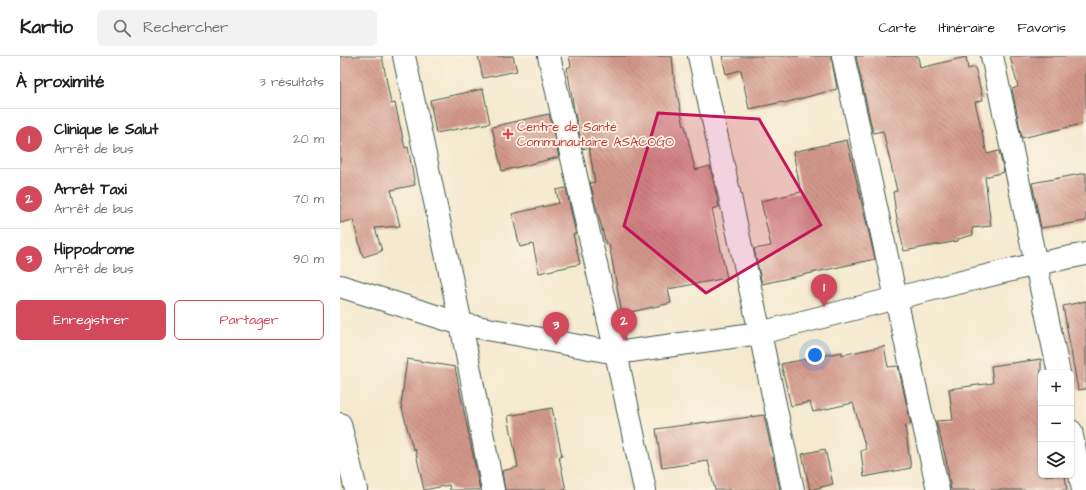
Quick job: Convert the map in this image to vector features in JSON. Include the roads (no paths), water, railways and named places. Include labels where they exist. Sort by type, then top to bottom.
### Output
[{"type":"street","points":[[404,56],[461,324],[493,490]]},
{"type":"street","points":[[550,56],[645,490]]},
{"type":"street","points":[[700,56],[793,490]]},
{"type":"street","points":[[843,56],[938,490]]},
{"type":"street","points":[[992,56],[1058,370]]},
{"type":"street","points":[[340,286],[461,324],[616,354],[760,333],[1036,264],[1086,254]]},
{"type":"street","points":[[340,424],[356,490]]},
{"type":"street","points":[[1073,442],[1083,490]]},
{"type":"place","name":"Centre de Santé Communautaire ASACOGO","points":[[508,134]]},
{"type":"place","name":"Clinique le Salut","points":[[824,307]]},
{"type":"place","name":"Arrêt Taxi","points":[[624,341]]},
{"type":"place","name":"Hippodrome","points":[[556,345]]}]
